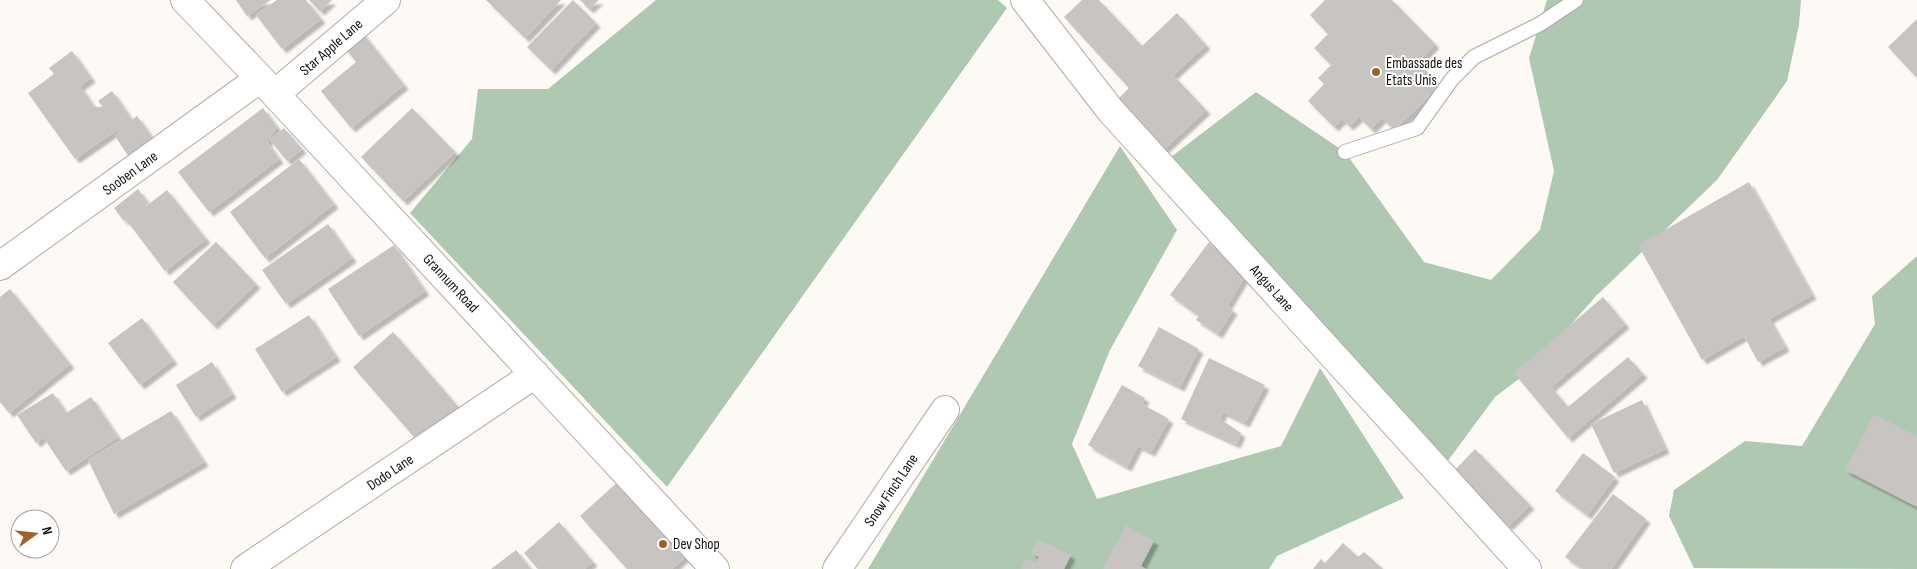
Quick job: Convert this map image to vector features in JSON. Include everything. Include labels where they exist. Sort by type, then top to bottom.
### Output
[{"type":"street","name":"Grannum Road","points":[[185,0],[535,374],[714,569]]},
{"type":"street","name":"Star Apple Lane","points":[[267,86],[386,0]]},
{"type":"street","name":"Angus Lane","points":[[1025,0],[1111,111],[1527,569]]},
{"type":"street","name":"Sooben Lane","points":[[0,266],[267,86]]},
{"type":"street","name":"Dodo Lane","points":[[244,569],[535,374]]},
{"type":"street","name":"Snow Finch Lane","points":[[837,569],[945,410]]},
{"type":"lane","points":[[1345,152],[1417,128],[1452,79],[1474,57],[1540,24],[1576,0]]},
{"type":"green space","points":[[656,0],[998,0],[1007,8],[667,487],[410,213],[472,139],[478,89],[548,89]]},
{"type":"green space","points":[[1547,0],[1801,0],[1799,25],[1787,81],[1717,180],[1596,296],[1532,369],[1495,397],[1444,466],[1167,160],[1256,92],[1345,152],[1424,262],[1491,280],[1540,230],[1554,171],[1529,58]]},
{"type":"green space","points":[[1120,146],[1177,230],[1110,350],[1072,444],[1097,499],[1281,446],[1320,368],[1404,498],[1277,556],[1269,569],[868,569]]},
{"type":"green space","points":[[1917,256],[1917,569],[1694,568],[1669,516],[1674,490],[1745,441],[1802,446],[1875,324],[1872,296]]},
{"type":"building","points":[[236,0],[271,0],[247,16]]},
{"type":"building","points":[[277,0],[306,0],[321,19],[282,49],[256,15]]},
{"type":"building","points":[[309,0],[332,0],[320,11]]},
{"type":"building","points":[[486,0],[561,0],[525,38]]},
{"type":"building","points":[[573,0],[596,23],[551,70],[527,47]]},
{"type":"building","points":[[580,0],[599,0],[589,9]]},
{"type":"building","points":[[1082,0],[1099,0],[1142,46],[1177,13],[1206,45],[1173,75],[1206,110],[1163,150],[1117,100],[1129,88],[1064,17]]},
{"type":"building","name":"Embassade des Etats Unis","points":[[1325,0],[1392,0],[1435,44],[1418,62],[1440,85],[1394,130],[1382,118],[1371,129],[1359,117],[1349,126],[1342,119],[1334,127],[1308,101],[1324,84],[1318,78],[1331,65],[1314,48],[1328,34],[1310,15]]},
{"type":"building","points":[[1917,19],[1917,78],[1888,47]]},
{"type":"building","points":[[361,31],[404,85],[351,128],[321,91],[356,62],[343,46]]},
{"type":"building","points":[[72,51],[91,78],[80,86],[94,107],[103,107],[98,101],[112,91],[132,120],[137,116],[156,143],[131,160],[115,136],[120,132],[118,129],[75,159],[28,93],[54,74],[49,68]]},
{"type":"building","points":[[263,108],[277,127],[267,142],[279,159],[209,212],[178,172]]},
{"type":"building","points":[[412,108],[455,152],[403,201],[361,157]]},
{"type":"building","points":[[284,128],[302,149],[287,161],[270,140]]},
{"type":"building","points":[[299,159],[334,204],[265,258],[230,212]]},
{"type":"building","points":[[1749,182],[1812,295],[1769,319],[1785,347],[1758,362],[1744,336],[1702,360],[1638,245]]},
{"type":"building","points":[[138,189],[148,203],[124,221],[114,208]]},
{"type":"building","points":[[167,190],[206,239],[165,271],[127,221]]},
{"type":"building","points":[[328,224],[352,258],[286,304],[262,270]]},
{"type":"building","points":[[216,242],[256,284],[213,325],[173,282]]},
{"type":"building","points":[[1209,242],[1245,276],[1227,306],[1233,310],[1218,334],[1196,320],[1199,316],[1170,295]]},
{"type":"building","points":[[394,245],[425,291],[359,336],[328,289]]},
{"type":"building","points":[[10,289],[70,364],[9,413],[0,402],[0,297]]},
{"type":"building","points":[[1603,297],[1625,324],[1551,387],[1568,407],[1628,357],[1643,374],[1568,438],[1514,373]]},
{"type":"building","points":[[309,315],[336,357],[282,392],[255,349]]},
{"type":"building","points":[[142,318],[173,360],[140,385],[108,343]]},
{"type":"building","points":[[1159,327],[1199,349],[1180,387],[1138,366]]},
{"type":"building","points":[[393,332],[461,410],[421,445],[353,367]]},
{"type":"building","points":[[1209,358],[1265,385],[1245,423],[1223,412],[1220,419],[1241,433],[1236,444],[1181,419]]},
{"type":"building","points":[[212,362],[232,394],[196,417],[176,385]]},
{"type":"building","points":[[1122,385],[1145,398],[1142,404],[1169,419],[1151,452],[1138,446],[1127,467],[1088,445]]},
{"type":"building","points":[[53,393],[66,413],[91,397],[118,437],[66,471],[43,437],[36,443],[17,415]]},
{"type":"building","points":[[1642,400],[1665,449],[1614,473],[1591,424]]},
{"type":"building","points":[[171,411],[204,462],[114,514],[88,460]]},
{"type":"building","points":[[1874,414],[1917,436],[1917,507],[1845,470]]},
{"type":"building","points":[[1475,449],[1530,505],[1508,526],[1453,472]]},
{"type":"building","points":[[1583,453],[1615,477],[1587,515],[1555,491]]},
{"type":"building","points":[[622,478],[689,553],[672,569],[627,569],[580,516]]},
{"type":"building","points":[[1613,494],[1646,519],[1611,569],[1583,569],[1565,557]]},
{"type":"building","points":[[559,522],[593,562],[584,569],[538,569],[524,553]]},
{"type":"building","points":[[1126,525],[1154,541],[1141,566],[1146,569],[1103,569]]},
{"type":"building","points":[[1038,539],[1071,555],[1064,569],[1021,569],[1026,558],[1036,563],[1039,557],[1031,553]]},
{"type":"building","points":[[1343,543],[1358,557],[1364,552],[1383,569],[1313,569],[1321,559],[1325,563]]},
{"type":"building","points":[[516,550],[531,569],[491,569]]},
{"type":"place","name":"Embassade des Etats Unis","points":[[1376,72]]},
{"type":"place","name":"Dev Shop","points":[[663,544]]}]
